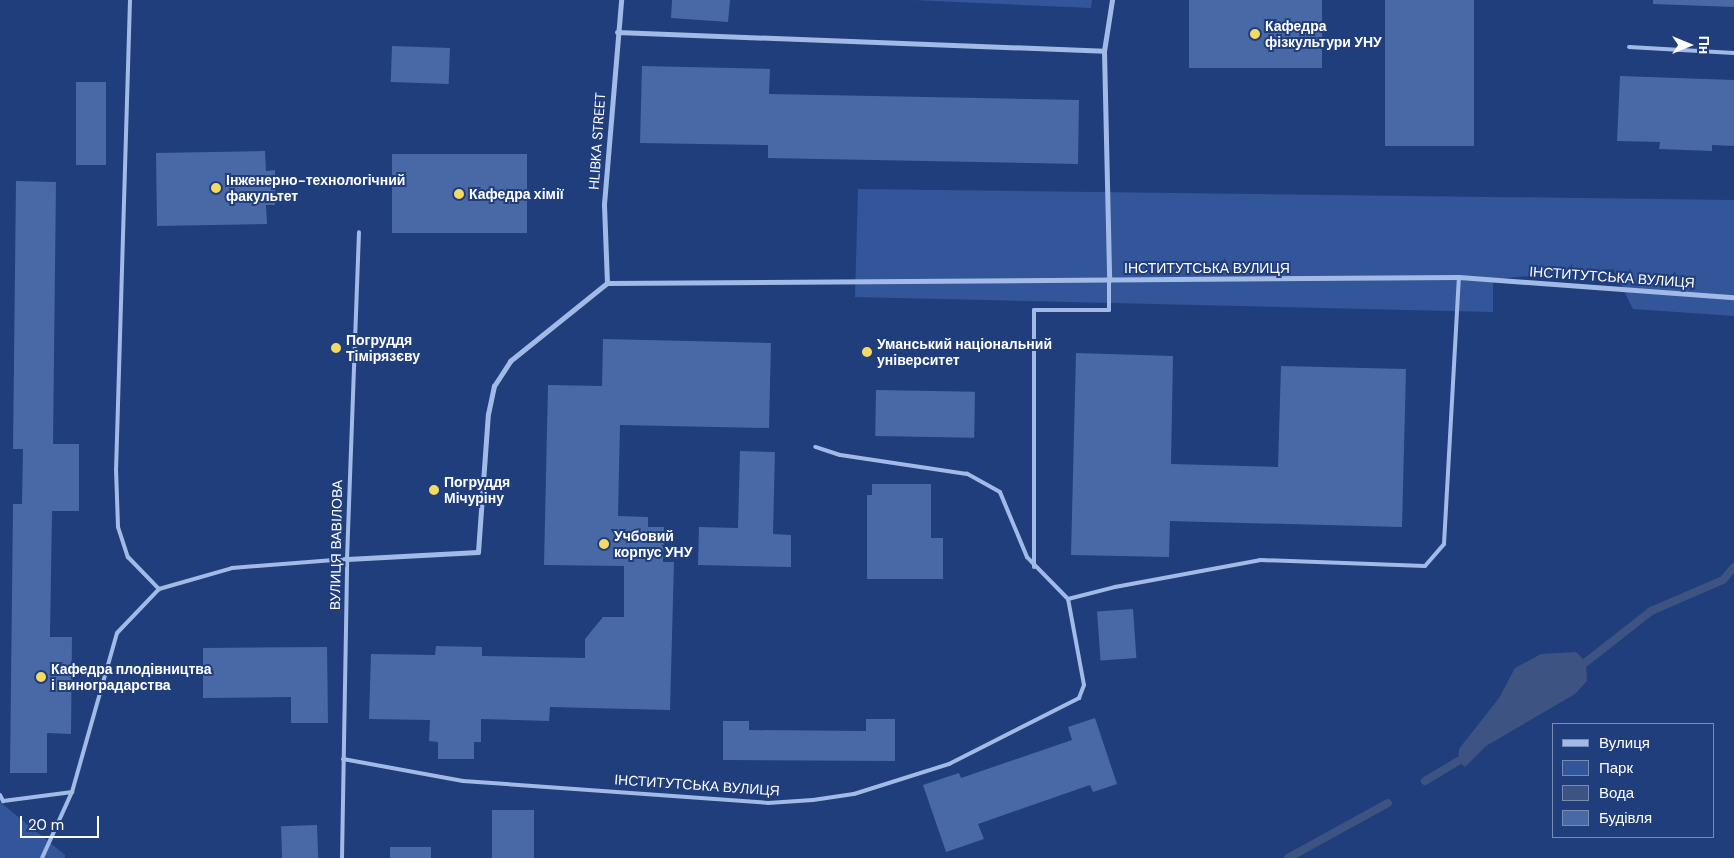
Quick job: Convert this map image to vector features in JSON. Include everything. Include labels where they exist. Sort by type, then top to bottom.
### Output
[{"type":"street","name":"HLIBKA STREET","points":[[607,283],[604,204],[616,32],[621,0]]},
{"type":"street","points":[[347,559],[478,552],[488,414],[494,386],[510,361],[607,283],[1108,280],[1104,51],[1112,0]]},
{"type":"street","points":[[616,32],[1104,51]]},
{"type":"street","name":"ІНСТИТУТСЬКА ВУЛИЦЯ","points":[[1108,280],[1459,278],[1734,297]]},
{"type":"lane","points":[[130,0],[116,470],[118,528],[128,557],[159,589]]},
{"type":"lane","points":[[1629,47],[1734,53]]},
{"type":"lane","name":"ВУЛИЦЯ ВАВІЛОВА","points":[[342,858],[347,559],[359,232]]},
{"type":"lane","points":[[815,447],[840,455],[967,474],[986,481],[1000,492],[1034,568],[1068,599],[1115,587],[1260,560],[1425,566],[1444,544],[1459,278]]},
{"type":"lane","name":"ІНСТИТУТСЬКА ВУЛИЦЯ","points":[[1034,568],[1034,310],[1108,310],[1108,280]]},
{"type":"lane","points":[[42,858],[72,792],[116,633],[159,589],[232,568],[347,559]]},
{"type":"lane","name":"ІНСТИТУТСЬКА ВУЛИЦЯ","points":[[343,759],[462,781],[768,803],[854,794],[949,764],[1079,698],[1084,685],[1068,599]]},
{"type":"lane","points":[[0,795],[3,801],[72,792]]},
{"type":"green space","points":[[913,0],[1092,0],[1091,8]]},
{"type":"green space","points":[[858,189],[1734,200],[1734,316],[1633,309],[1613,269],[1493,279],[1493,312],[855,297]]},
{"type":"green space","points":[[0,802],[65,855],[65,858],[0,858]]},
{"type":"water","points":[[1576,652],[1586,662],[1587,681],[1575,694],[1486,746],[1465,767],[1458,761],[1459,749],[1499,698],[1515,668],[1541,654]]},
{"type":"building","points":[[672,0],[730,0],[728,22],[671,18]]},
{"type":"building","name":"Кафедра фізкультури УНУ","points":[[1189,0],[1322,0],[1322,68],[1189,68]]},
{"type":"building","points":[[1385,0],[1474,0],[1474,146],[1385,146]]},
{"type":"building","points":[[1653,0],[1734,0],[1734,7],[1653,4]]},
{"type":"building","points":[[392,46],[450,48],[449,84],[391,82]]},
{"type":"building","points":[[642,66],[770,69],[769,94],[1079,100],[1078,164],[768,158],[768,145],[640,143]]},
{"type":"building","points":[[1620,76],[1734,80],[1734,146],[1712,145],[1712,151],[1659,149],[1660,142],[1617,141]]},
{"type":"building","points":[[76,82],[106,82],[106,165],[76,165]]},
{"type":"building","name":"Інженерно-технологічний факультет","points":[[265,151],[266,171],[275,170],[275,205],[266,205],[267,224],[157,226],[156,153]]},
{"type":"building","name":"Кафедра хімії","points":[[392,154],[527,154],[527,233],[392,233]]},
{"type":"building","points":[[16,181],[56,182],[53,444],[79,444],[79,511],[52,511],[50,637],[72,637],[71,734],[47,733],[47,773],[10,773],[13,504],[22,504],[23,449],[13,449]]},
{"type":"building","name":"Учбовий корпус УНУ","points":[[603,339],[771,343],[769,428],[620,425],[618,516],[648,517],[648,527],[664,527],[663,562],[674,562],[670,710],[550,707],[549,721],[481,719],[481,742],[474,742],[474,759],[438,759],[438,742],[429,741],[430,720],[369,719],[371,654],[435,655],[436,646],[482,647],[482,656],[585,658],[585,639],[603,617],[624,617],[624,566],[544,565],[548,385],[602,386]]},
{"type":"building","points":[[1076,353],[1173,356],[1171,464],[1278,467],[1281,366],[1406,369],[1402,527],[1170,521],[1169,557],[1071,555]]},
{"type":"building","points":[[876,390],[975,392],[974,438],[875,436]]},
{"type":"building","points":[[740,451],[775,452],[773,534],[791,535],[791,567],[698,565],[699,527],[738,528]]},
{"type":"building","points":[[872,484],[931,484],[931,538],[943,538],[943,579],[867,579],[867,495],[872,495]]},
{"type":"building","points":[[1133,609],[1136,658],[1101,660],[1097,612]]},
{"type":"building","points":[[327,647],[328,723],[291,723],[291,697],[203,698],[203,648]]},
{"type":"building","points":[[1095,718],[1117,784],[1093,792],[1090,785],[978,824],[984,839],[946,852],[923,785],[959,773],[961,778],[1072,740],[1068,727]]},
{"type":"building","points":[[866,719],[895,719],[895,761],[723,760],[723,721],[749,721],[749,730],[866,731]]},
{"type":"building","points":[[492,810],[534,810],[534,858],[492,858]]},
{"type":"building","points":[[317,825],[318,858],[282,858],[281,826]]},
{"type":"building","points":[[390,847],[431,847],[431,858],[390,858]]},
{"type":"waterway","points":[[1586,662],[1651,611],[1723,580],[1734,567]]},
{"type":"waterway","points":[[1425,781],[1458,761]]},
{"type":"waterway","points":[[1288,858],[1388,803]]},
{"type":"place","name":"Кафедра фізкультури УНУ","points":[[1255,34]]},
{"type":"place","name":"Інженерно-технологічний факультет","points":[[216,188]]},
{"type":"place","name":"Кафедра хімії","points":[[459,194]]},
{"type":"place","name":"Погруддя Тімірязєву","points":[[336,348]]},
{"type":"place","name":"Уманський національний університет","points":[[867,352]]},
{"type":"place","name":"Погруддя Мічуріну","points":[[434,490]]},
{"type":"place","name":"Учбовий корпус УНУ","points":[[604,544]]},
{"type":"place","name":"Кафедра плодівництва і виноградарства","points":[[41,677]]}]
